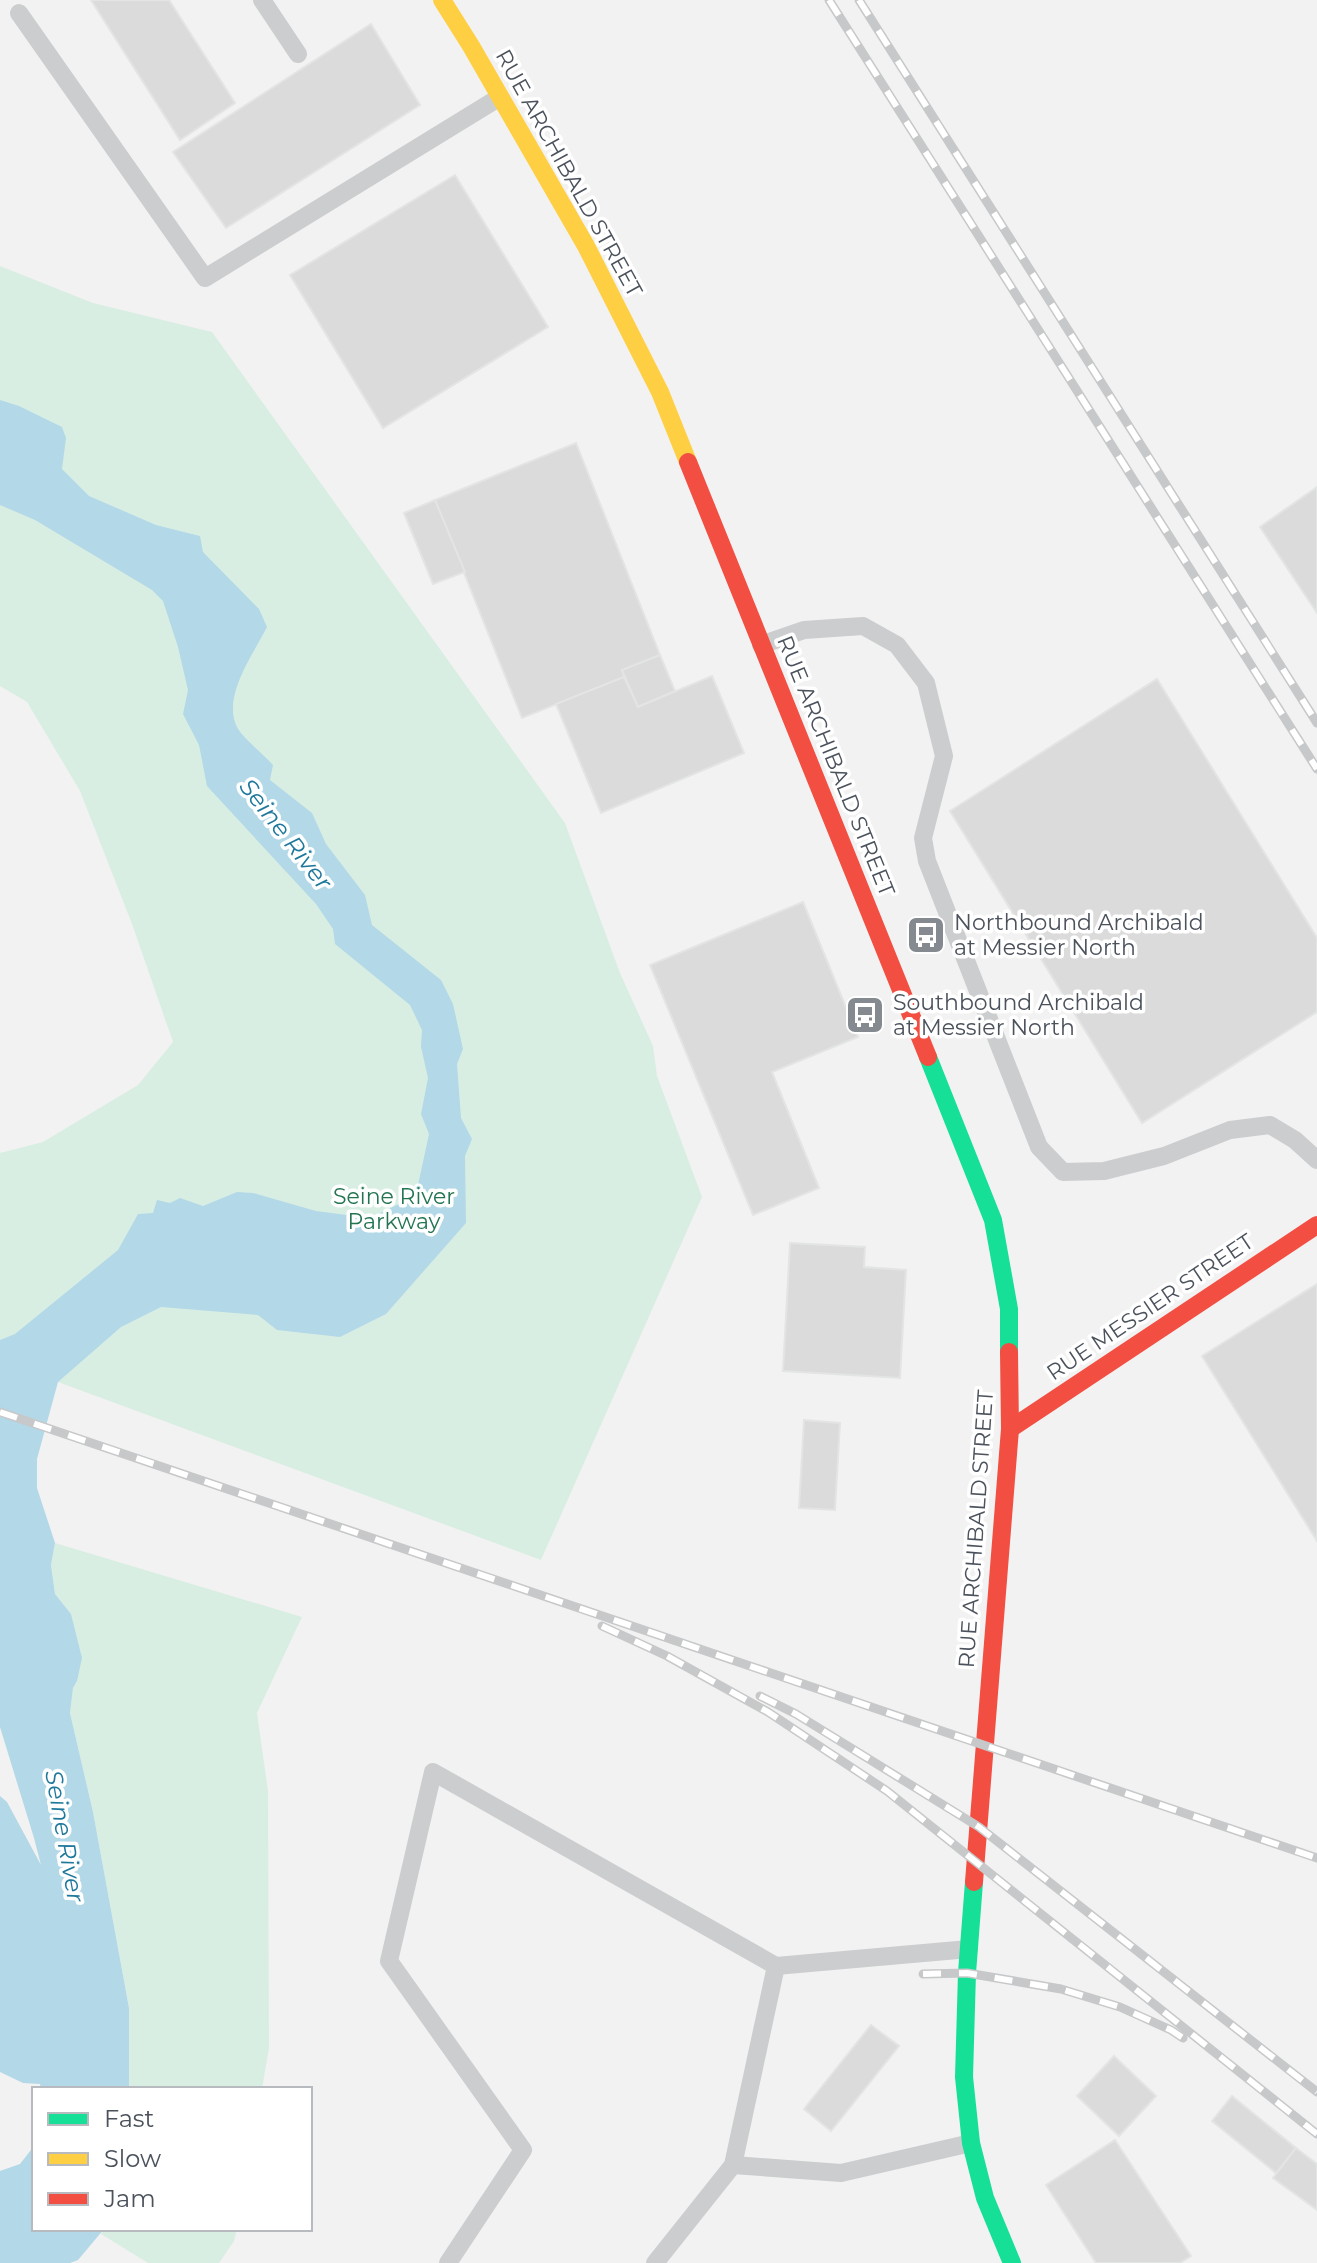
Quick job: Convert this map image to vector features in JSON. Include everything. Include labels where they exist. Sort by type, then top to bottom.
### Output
[{"type":"main road","name":"RUE ARCHIBALD STREET","points":[[442,0],[586,246],[660,392],[993,1220],[1009,1309],[1010,1429],[969,1949],[964,2077],[971,2143],[985,2198],[1012,2263]]},
{"type":"main road","name":"RUE MESSIER STREET","points":[[1010,1429],[1317,1225]]},
{"type":"lane","points":[[262,0],[298,54]]},
{"type":"lane","points":[[19,13],[205,278],[500,97]]},
{"type":"lane","points":[[761,645],[804,630],[863,626],[897,645],[926,683],[944,756],[923,838],[927,861],[1039,1147],[1063,1172],[1104,1171],[1164,1156],[1230,1130],[1270,1125],[1295,1140],[1317,1160]]},
{"type":"lane","points":[[448,2263],[523,2150],[389,1961],[433,1772],[776,1966],[969,1949]]},
{"type":"lane","points":[[655,2263],[733,2165],[776,1966]]},
{"type":"lane","points":[[733,2165],[841,2173],[971,2143]]},
{"type":"green space","name":"Seine River Parkway","points":[[0,266],[93,303],[212,332],[565,823],[620,973],[653,1046],[657,1076],[702,1197],[541,1560],[58,1382],[0,1370],[0,1153],[43,1142],[138,1085],[173,1042],[132,924],[80,791],[27,702],[0,686]]},
{"type":"green space","points":[[55,1543],[302,1617],[257,1713],[268,1791],[269,2048],[262,2087],[129,2087],[129,2008],[93,1812],[70,1713],[73,1688],[77,1681],[71,1614],[55,1594],[51,1565]]},
{"type":"green space","points":[[103,2231],[236,2231],[234,2241],[219,2263],[148,2263],[101,2234]]},
{"type":"water","name":"Seine River","points":[[0,400],[62,427],[66,438],[62,469],[89,496],[156,525],[200,536],[203,552],[259,609],[267,627],[240,679],[233,708],[235,721],[241,733],[273,765],[270,780],[312,813],[326,844],[365,895],[372,925],[441,980],[453,1004],[463,1049],[457,1064],[461,1118],[472,1139],[465,1156],[466,1223],[386,1314],[340,1337],[277,1330],[258,1315],[161,1307],[121,1327],[58,1382],[37,1459],[37,1488],[55,1543],[51,1565],[55,1594],[71,1614],[82,1658],[70,1713],[93,1812],[129,2008],[129,2087],[41,2087],[40,2084],[23,2083],[0,2072],[0,1796],[7,1802],[41,1865],[0,1727],[0,1340],[15,1334],[118,1250],[138,1214],[153,1213],[157,1200],[170,1203],[180,1198],[203,1206],[237,1192],[253,1193],[316,1211],[370,1218],[401,1203],[418,1185],[429,1134],[421,1114],[428,1078],[421,1047],[422,1030],[410,1005],[335,944],[333,929],[316,904],[207,786],[199,745],[183,714],[188,690],[163,601],[152,590],[35,520],[0,505]]},
{"type":"water","points":[[32,2149],[32,2231],[102,2231],[78,2260],[70,2263],[0,2263],[0,2171],[20,2164]]},
{"type":"building","points":[[91,0],[169,0],[235,103],[180,140]]},
{"type":"building","points":[[371,24],[420,105],[226,228],[173,152]]},
{"type":"building","points":[[455,175],[548,327],[383,428],[290,275]]},
{"type":"building","points":[[576,443],[660,655],[622,670],[624,677],[522,718],[435,500]]},
{"type":"building","points":[[1317,487],[1317,613],[1260,527]]},
{"type":"building","points":[[435,500],[465,572],[433,584],[404,513]]},
{"type":"building","points":[[660,655],[675,691],[638,707],[622,670]]},
{"type":"building","points":[[712,676],[744,753],[601,813],[556,704],[624,677],[638,707]]},
{"type":"building","points":[[1157,679],[1317,938],[1317,1012],[1142,1123],[950,811]]},
{"type":"building","points":[[803,902],[858,1037],[772,1072],[819,1188],[753,1215],[650,965]]},
{"type":"building","points":[[790,1243],[865,1247],[864,1267],[906,1270],[900,1378],[783,1371]]},
{"type":"building","points":[[1317,1284],[1317,1541],[1202,1356]]},
{"type":"building","points":[[804,1420],[840,1423],[835,1510],[799,1508]]},
{"type":"building","points":[[871,2025],[899,2046],[831,2131],[804,2109]]},
{"type":"building","points":[[1114,2056],[1156,2096],[1119,2136],[1077,2096]]},
{"type":"building","points":[[1232,2096],[1296,2148],[1276,2173],[1212,2121]]},
{"type":"building","points":[[1115,2140],[1191,2256],[1180,2263],[1096,2263],[1046,2185]]},
{"type":"building","points":[[1296,2148],[1317,2164],[1317,2210],[1273,2178]]},
{"type":"railway","points":[[829,0],[1317,769]]},
{"type":"railway","points":[[859,0],[1317,723]]},
{"type":"railway","points":[[0,1412],[1317,1858]]},
{"type":"railway","points":[[602,1626],[667,1656],[768,1712],[887,1791],[1317,2134]]},
{"type":"railway","points":[[760,1696],[796,1714],[979,1827],[1317,2092]]},
{"type":"railway","points":[[923,1974],[967,1973],[1061,1989],[1120,2007],[1183,2038]]},
{"type":"traffic: fast","points":[[928,1057],[993,1220],[1009,1309],[1009,1352]]},
{"type":"traffic: fast","points":[[974,1882],[964,2077],[971,2143],[985,2198],[1012,2263]]},
{"type":"traffic: slow","points":[[442,0],[586,246],[660,392],[688,462]]},
{"type":"traffic: jam","points":[[688,462],[928,1057]]},
{"type":"traffic: jam","points":[[1010,1429],[1317,1225]]},
{"type":"traffic: jam","points":[[974,1882],[1010,1429],[1009,1352]]},
{"type":"place","name":"Northbound Archibald at Messier North","points":[[926,935]]},
{"type":"place","name":"Southbound Archibald at Messier North","points":[[865,1015]]}]
